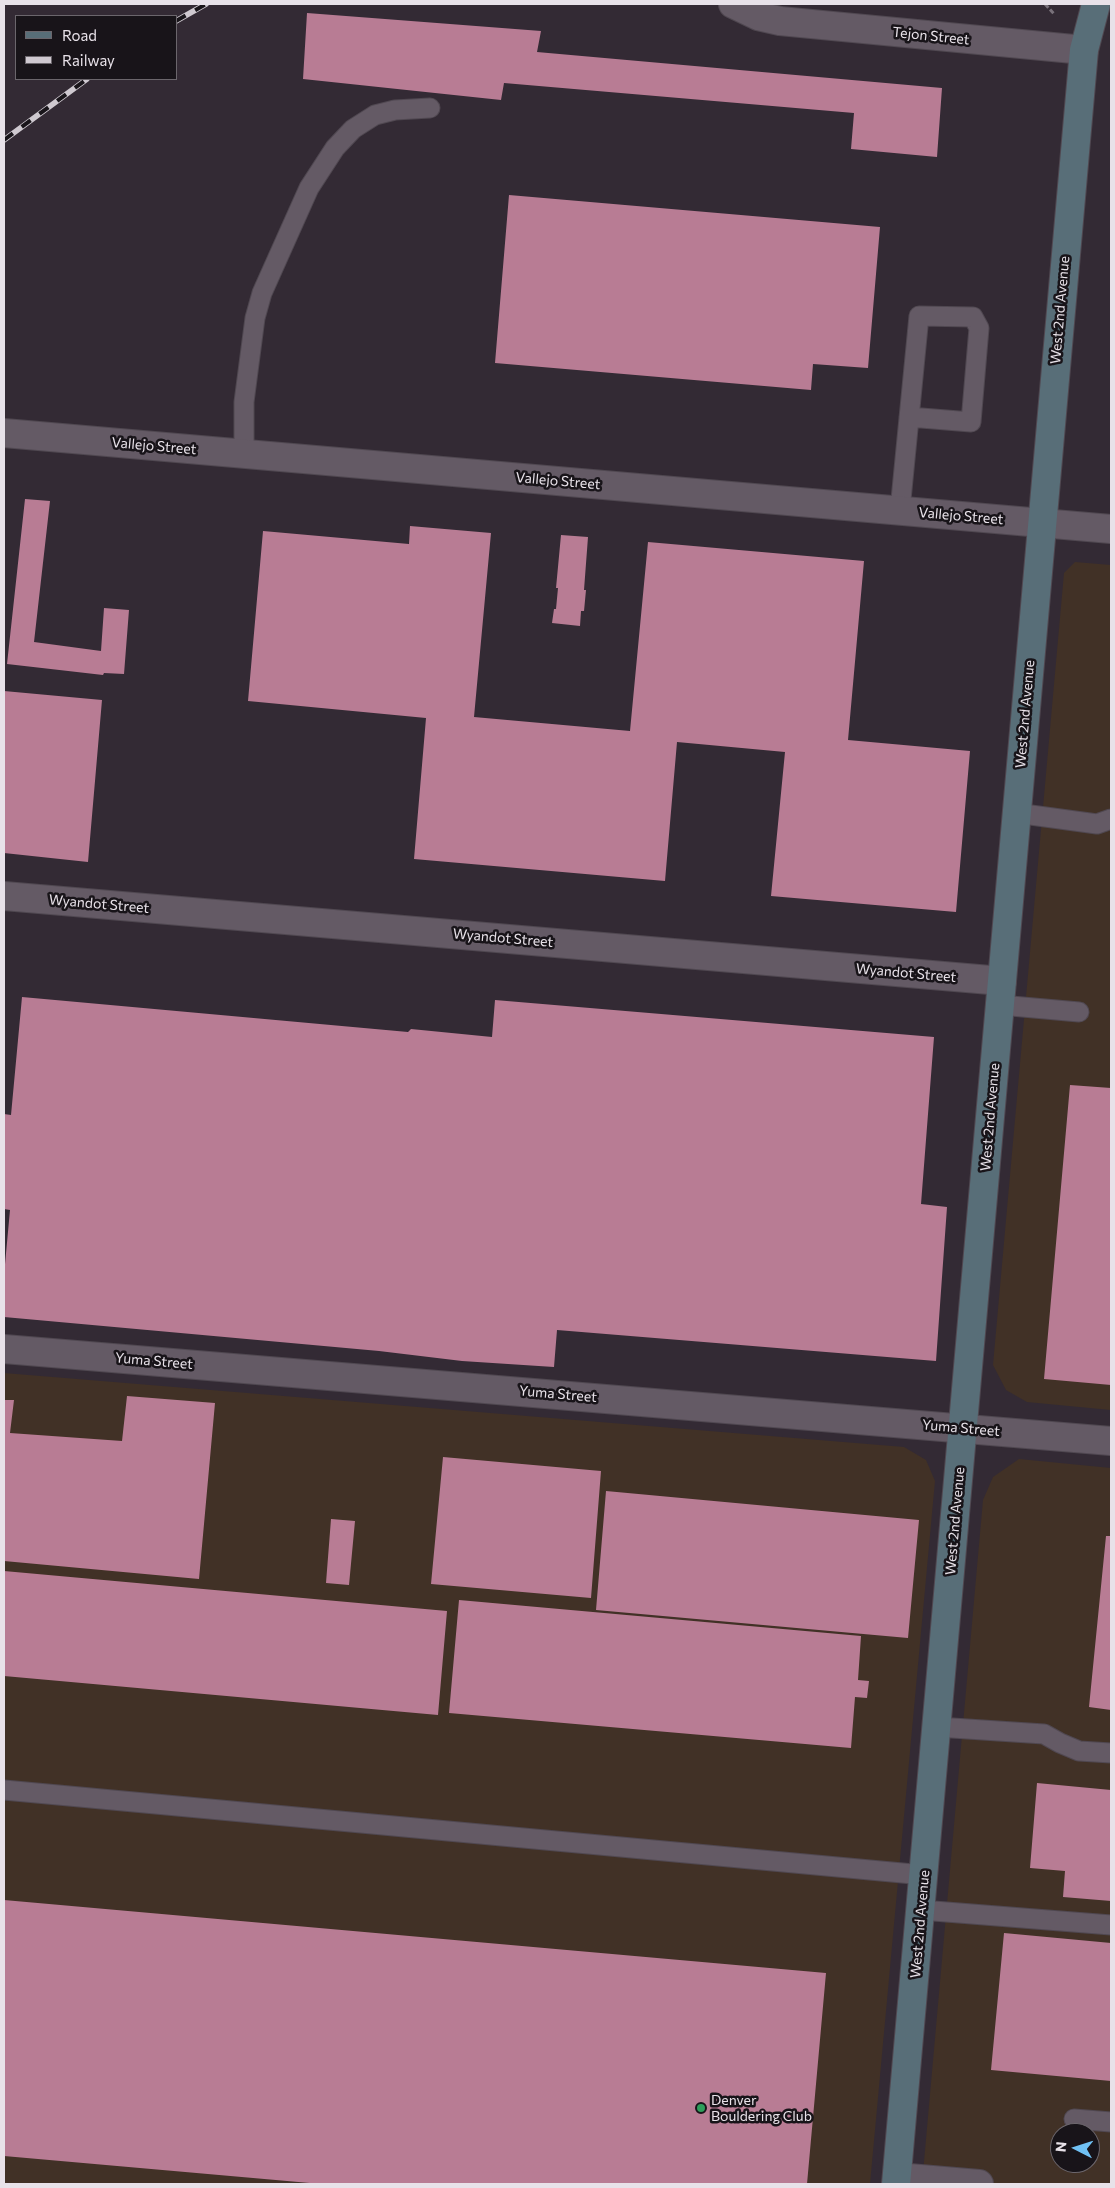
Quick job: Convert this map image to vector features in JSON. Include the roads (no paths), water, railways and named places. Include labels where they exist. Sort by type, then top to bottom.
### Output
[{"type":"street","name":"Tejon Street","points":[[733,4],[758,16],[780,21],[1084,50]]},
{"type":"street","points":[[1084,50],[1096,4]]},
{"type":"street","name":"West 2nd Avenue","points":[[897,2180],[1084,50]]},
{"type":"street","name":"Vallejo Street","points":[[4,432],[1111,529]]},
{"type":"street","name":"Wyandot Street","points":[[4,896],[1001,993]]},
{"type":"street","name":"Yuma Street","points":[[4,1349],[1111,1441]]},
{"type":"street","points":[[897,2180],[979,2184]]},
{"type":"lane","points":[[244,454],[244,402],[262,293],[275,260],[310,188],[335,148],[353,129],[375,115],[394,110],[430,108]]},
{"type":"lane","points":[[900,510],[909,417],[919,316],[973,318],[979,328],[971,422],[909,417]]},
{"type":"lane","points":[[1016,813],[1096,824],[1111,820]]},
{"type":"lane","points":[[1001,993],[1079,1012]]},
{"type":"lane","points":[[937,1727],[1044,1734],[1079,1751],[1111,1753]]},
{"type":"lane","points":[[4,1790],[924,1875]]},
{"type":"lane","points":[[921,1910],[1111,1925]]},
{"type":"lane","points":[[1074,2119],[1111,2122]]},
{"type":"railway","points":[[178,20],[206,4]]},
{"type":"railway","points":[[4,140],[86,80]]},
{"type":"place","name":"Denver Bouldering Club","points":[[701,2108]]}]
